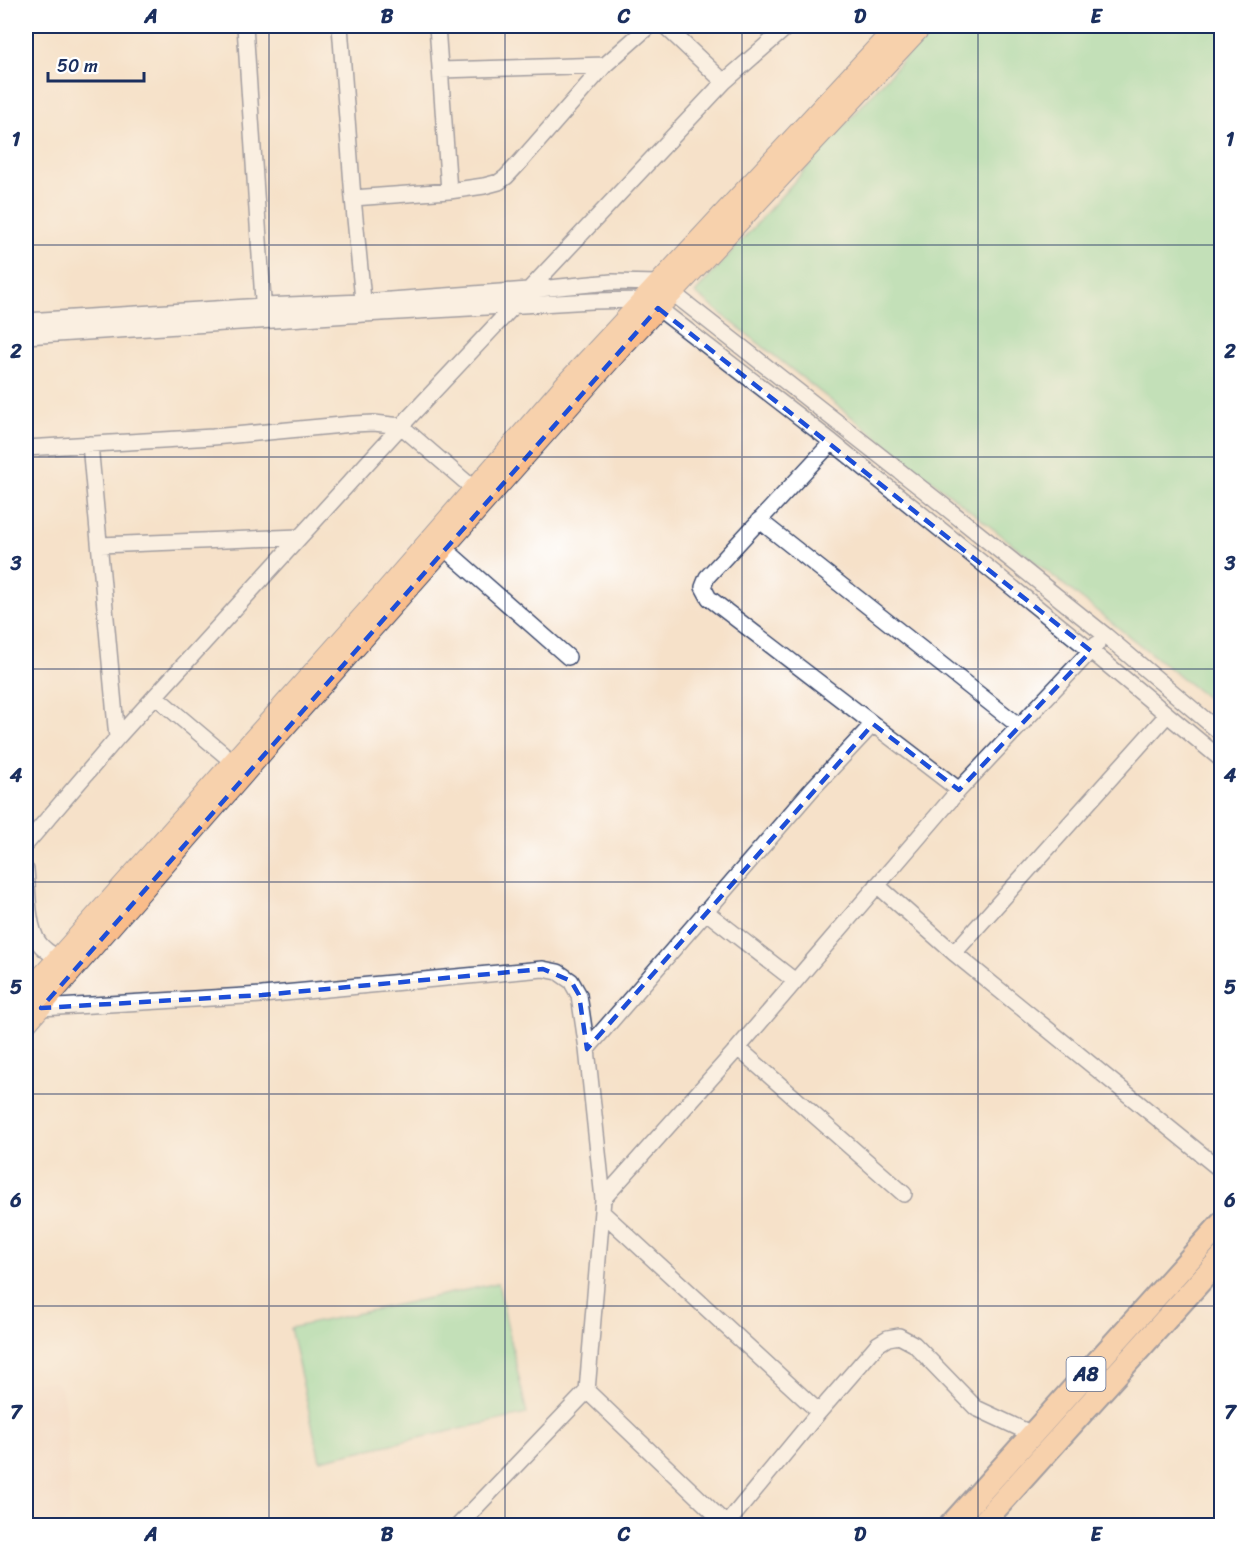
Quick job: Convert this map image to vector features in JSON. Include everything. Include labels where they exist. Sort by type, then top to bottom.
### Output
[{"type":"highway","name":"A8","points":[[950,1526],[1221,1223]]},
{"type":"highway","name":"A8","points":[[980,1526],[1221,1257]]},
{"type":"main road","points":[[666,288],[897,26]]},
{"type":"main road","points":[[26,1024],[523,457],[651,304],[922,26]]},
{"type":"main road","points":[[26,994],[386,590],[566,383],[651,304]]},
{"type":"street","points":[[245,26],[264,313]]},
{"type":"street","points":[[340,26],[364,308]]},
{"type":"street","points":[[437,26],[449,191]]},
{"type":"street","points":[[353,198],[449,191],[499,182],[520,162],[605,65],[649,26]]},
{"type":"street","points":[[665,26],[724,82]]},
{"type":"street","points":[[26,844],[117,738],[400,426],[724,82],[788,26]]},
{"type":"street","points":[[440,70],[605,65]]},
{"type":"street","points":[[364,308],[612,282],[666,288],[927,492],[1104,635],[1221,734]]},
{"type":"street","points":[[26,321],[364,308],[651,304],[832,442],[1091,651],[1221,760]]},
{"type":"street","points":[[26,336],[264,313]]},
{"type":"street","points":[[26,448],[213,437],[374,423],[400,426],[474,489]]},
{"type":"street","points":[[832,442],[707,577],[703,588],[709,598],[959,790]]},
{"type":"street","points":[[90,444],[117,738]]},
{"type":"street","points":[[759,520],[1019,726]]},
{"type":"street","points":[[100,545],[300,537]]},
{"type":"street","points":[[444,548],[568,657]]},
{"type":"street","points":[[603,1206],[959,790],[1104,635]]},
{"type":"street","points":[[155,696],[233,762]]},
{"type":"street","points":[[954,954],[1167,714]]},
{"type":"street","points":[[587,1049],[813,788],[873,724]]},
{"type":"street","points":[[26,870],[29,908],[38,942],[58,958]]},
{"type":"street","points":[[877,885],[954,954],[1221,1171]]},
{"type":"street","points":[[705,911],[795,981]]},
{"type":"street","points":[[41,1008],[262,995],[543,969],[558,972],[571,981],[579,994],[587,1049],[603,1206],[587,1391],[458,1526]]},
{"type":"street","points":[[738,1048],[904,1194]]},
{"type":"street","points":[[603,1206],[819,1412]]},
{"type":"street","points":[[587,1391],[726,1525],[819,1412],[878,1344],[888,1338],[899,1336],[914,1344],[976,1408],[1032,1434]]},
{"type":"highlighted area","points":[[658,308],[1091,651],[959,790],[873,724],[587,1049],[579,995],[571,981],[543,969],[262,995],[41,1008]]},
{"type":"shaded area","points":[[26,1382],[55,1382],[62,1390],[65,1408],[69,1520],[61,1525],[26,1525]]},
{"type":"green space","points":[[933,26],[1221,26],[1221,709],[695,293]]},
{"type":"green space","points":[[498,1283],[527,1414],[320,1460],[290,1328]]}]
